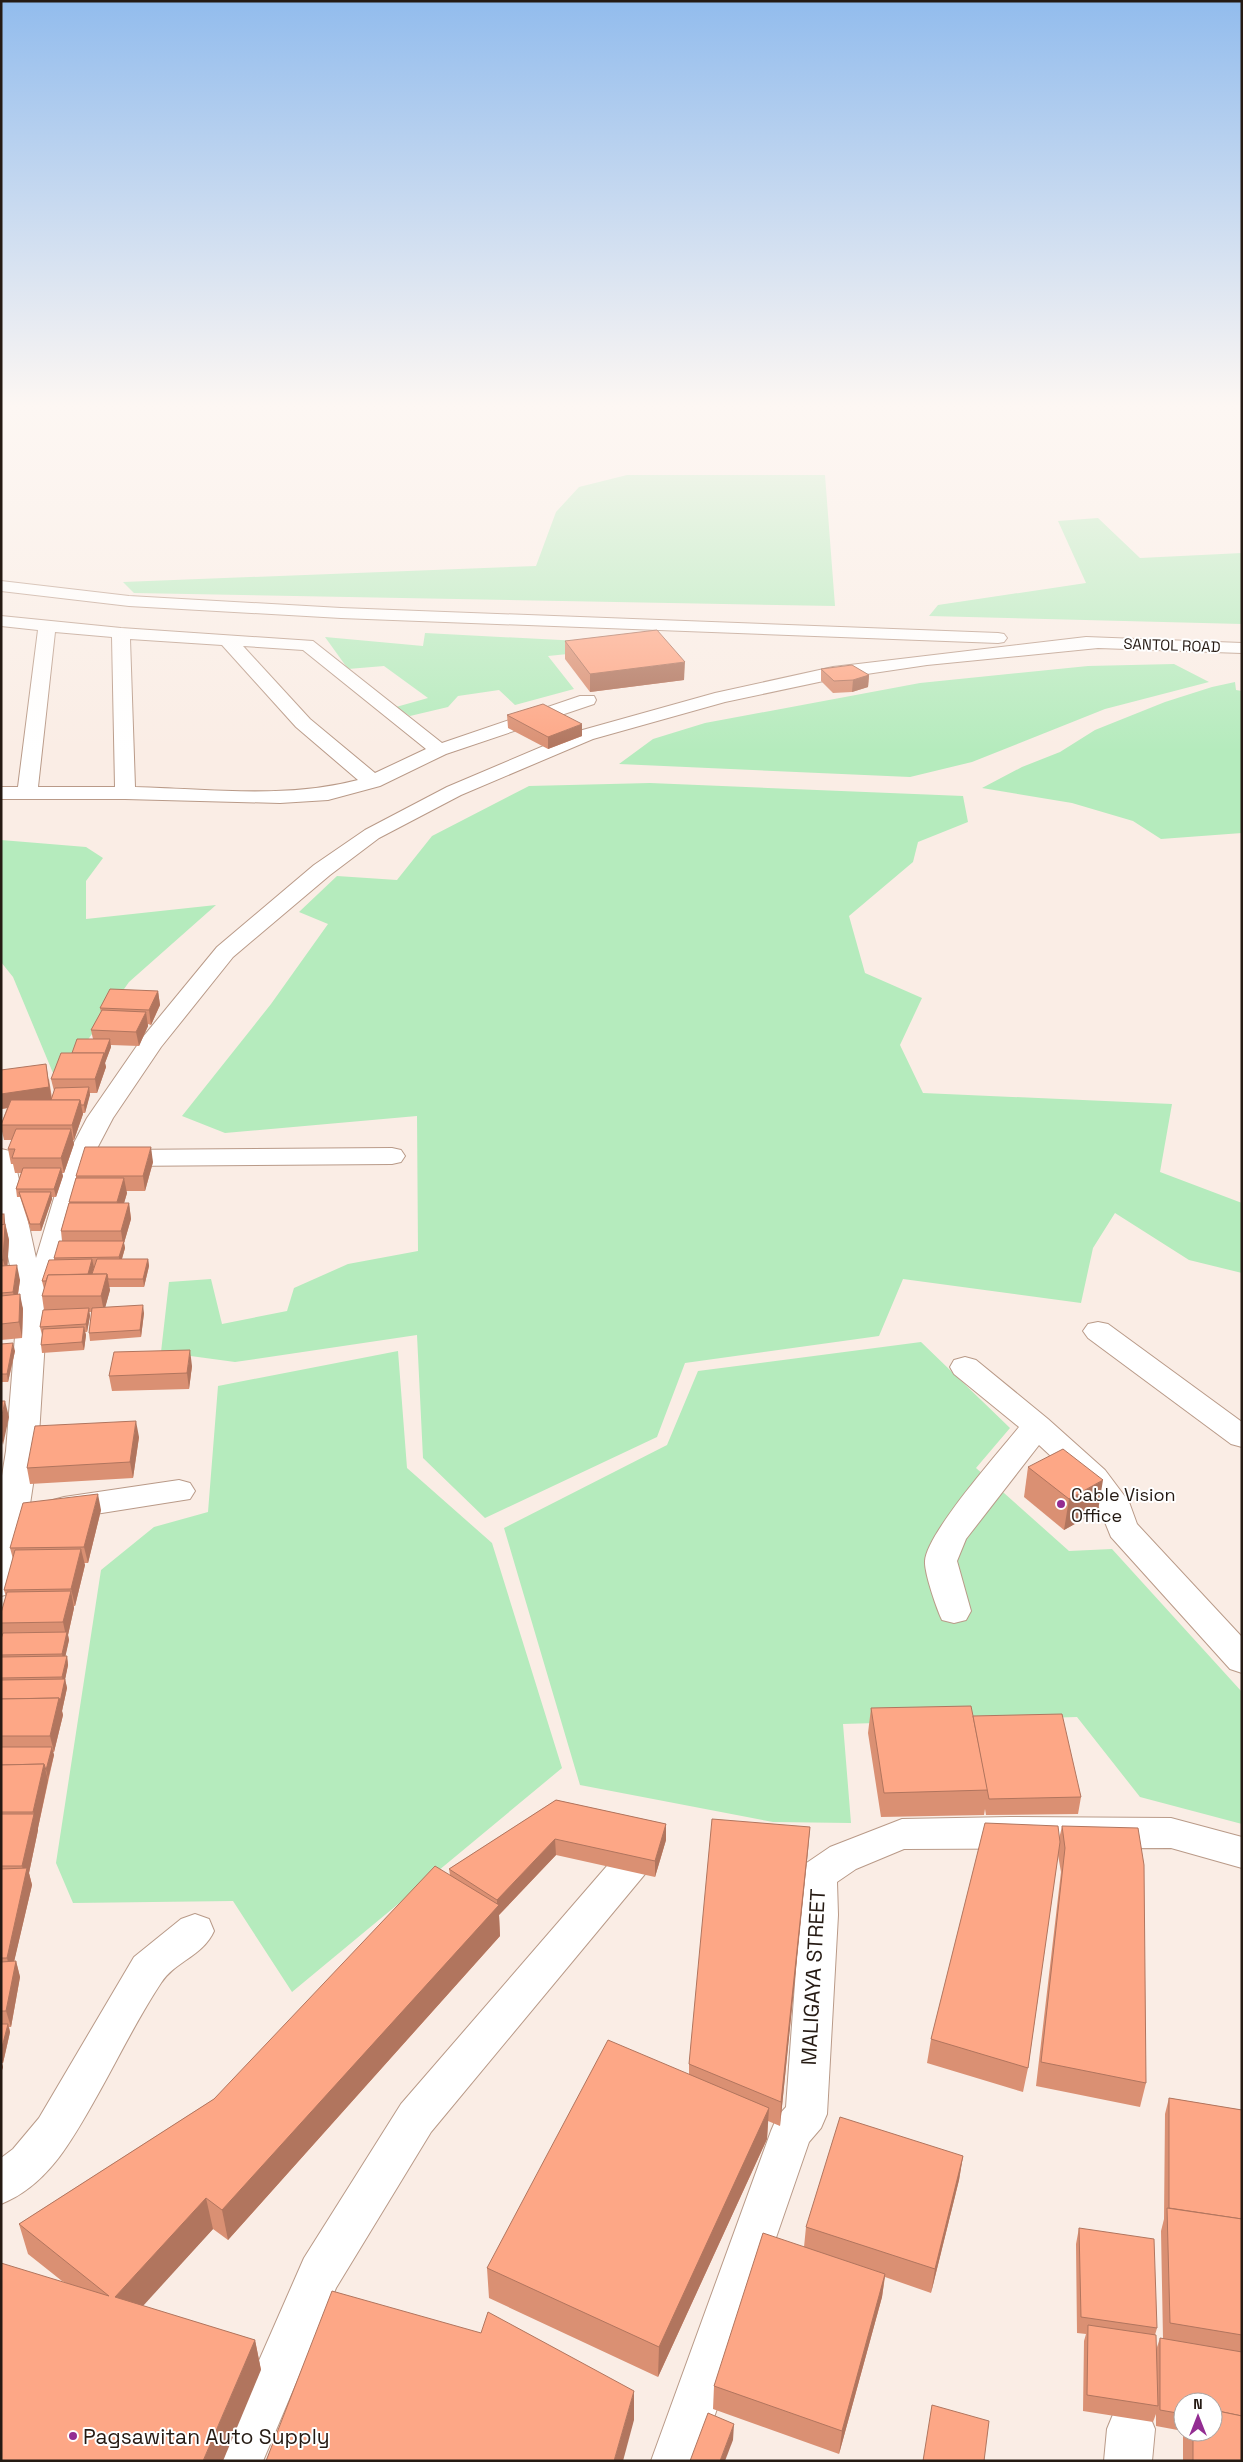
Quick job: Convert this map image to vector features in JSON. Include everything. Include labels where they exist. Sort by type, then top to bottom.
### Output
[{"type":"street","points":[[1,586],[129,601],[341,613],[598,621],[1103,642]]},
{"type":"street","points":[[1,621],[121,633],[307,646],[322,655],[340,672],[439,750]]},
{"type":"street","points":[[27,793],[47,626]]},
{"type":"street","points":[[121,633],[125,793]]},
{"type":"street","points":[[227,640],[303,723],[373,782]]},
{"type":"street","points":[[31,1324],[79,1158],[100,1118],[152,1042],[226,952],[322,870],[372,834],[445,795],[586,735],[722,697],[833,673],[996,652],[1103,642]]},
{"type":"street","name":"SANTOL ROAD","points":[[1103,642],[1242,648]]},
{"type":"street","points":[[1,793],[303,796],[328,794],[373,782],[439,750],[587,700]]},
{"type":"street","points":[[79,1158],[392,1156]]},
{"type":"street","points":[[1,1158],[28,1285],[31,1324],[22,1451],[1,1584]]},
{"type":"street","points":[[1098,1331],[1242,1437]]},
{"type":"street","points":[[965,1367],[1037,1426],[1094,1478],[1113,1502],[1122,1529],[1242,1660]]},
{"type":"street","points":[[954,1611],[941,1561],[951,1535],[1037,1426]]},
{"type":"street","points":[[13,1515],[179,1491]]},
{"type":"street","name":"MALIGAYA STREET","points":[[675,2461],[792,2131],[806,2114],[819,1915],[818,1875],[843,1858],[902,1834],[1010,1832],[1171,1833],[1242,1853]]},
{"type":"street","points":[[239,2461],[320,2274],[416,2118],[632,1863]]},
{"type":"street","points":[[1,2184],[28,2163],[54,2132],[148,1969],[195,1931]]},
{"type":"green space","points":[[553,521],[829,521],[835,606],[134,593],[123,582],[536,566]]},
{"type":"green space","points":[[1058,521],[1101,521],[1140,558],[1242,553],[1242,624],[929,616],[938,605],[1086,583]]},
{"type":"green space","points":[[425,633],[657,645],[548,656],[574,689],[515,705],[499,690],[458,696],[448,707],[410,716],[396,707],[428,698],[384,666],[348,669],[325,637],[423,646]]},
{"type":"green space","points":[[1174,664],[1209,682],[1105,709],[972,762],[910,777],[619,764],[653,739],[705,723],[920,683],[1088,666]]},
{"type":"green space","points":[[1235,682],[1236,690],[1242,691],[1242,833],[1161,839],[1133,821],[1072,803],[982,788],[1022,767],[1060,752],[1095,730],[1165,702],[1212,687]]},
{"type":"green space","points":[[650,783],[963,796],[968,822],[918,842],[913,862],[849,916],[865,973],[922,998],[900,1045],[923,1093],[1172,1104],[1160,1172],[1242,1203],[1242,1273],[1189,1260],[1115,1213],[1093,1248],[1081,1303],[903,1279],[879,1336],[685,1363],[657,1437],[485,1518],[423,1458],[417,1335],[235,1362],[161,1352],[169,1282],[211,1279],[222,1324],[287,1311],[294,1288],[348,1264],[418,1251],[417,1116],[225,1133],[182,1116],[271,1004],[328,924],[299,912],[337,876],[397,880],[432,836],[529,786]]},
{"type":"green space","points":[[1,840],[86,847],[103,858],[86,881],[86,919],[216,905],[129,982],[87,1041],[53,1073],[13,977],[1,962]]},
{"type":"green space","points":[[921,1342],[1010,1428],[976,1468],[1069,1551],[1112,1549],[1242,1692],[1242,1824],[1140,1797],[1077,1717],[843,1724],[851,1823],[773,1822],[580,1785],[504,1528],[667,1445],[698,1371]]},
{"type":"green space","points":[[398,1351],[407,1468],[492,1543],[562,1768],[292,1992],[233,1901],[73,1903],[56,1863],[101,1570],[154,1527],[208,1512],[218,1386]]},
{"type":"building","points":[[657,630],[685,662],[590,674],[565,641]]},
{"type":"building","points":[[852,665],[869,675],[853,680],[834,681],[821,669]]},
{"type":"building","points":[[543,704],[582,724],[548,737],[507,715]]},
{"type":"building","points":[[110,989],[158,991],[149,1010],[100,1008]]},
{"type":"building","points":[[102,1010],[146,1012],[136,1032],[91,1030]]},
{"type":"building","points":[[77,1039],[110,1039],[104,1055],[104,1053],[72,1053]]},
{"type":"building","points":[[61,1053],[104,1053],[95,1079],[51,1079]]},
{"type":"building","points":[[46,1064],[49,1087],[1,1094],[1,1070]]},
{"type":"building","points":[[89,1087],[84,1105],[81,1105],[80,1100],[51,1100],[55,1088]]},
{"type":"building","points":[[11,1100],[80,1100],[72,1125],[1,1125]]},
{"type":"building","points":[[16,1129],[71,1129],[61,1158],[12,1158],[15,1149],[8,1149]]},
{"type":"building","points":[[85,1147],[151,1147],[143,1176],[76,1176]]},
{"type":"building","points":[[23,1168],[61,1168],[54,1189],[16,1189]]},
{"type":"building","points":[[76,1178],[124,1178],[117,1202],[69,1202]]},
{"type":"building","points":[[19,1192],[51,1192],[40,1224],[30,1224]]},
{"type":"building","points":[[69,1203],[129,1203],[121,1231],[61,1231]]},
{"type":"building","points":[[1,1214],[4,1214],[4,1225],[1,1225]]},
{"type":"building","points":[[5,1224],[3,1260],[1,1260],[1,1225]]},
{"type":"building","points":[[59,1241],[124,1241],[119,1257],[54,1258]]},
{"type":"building","points":[[92,1259],[88,1274],[48,1275],[46,1281],[42,1281],[49,1260]]},
{"type":"building","points":[[97,1259],[148,1259],[143,1279],[108,1279],[107,1274],[92,1274]]},
{"type":"building","points":[[17,1265],[13,1292],[1,1293],[1,1266]]},
{"type":"building","points":[[107,1274],[101,1296],[42,1296],[48,1275]]},
{"type":"building","points":[[20,1294],[19,1322],[1,1324],[1,1296]]},
{"type":"building","points":[[143,1305],[140,1330],[89,1333],[92,1308]]},
{"type":"building","points":[[89,1308],[86,1324],[40,1327],[43,1310]]},
{"type":"building","points":[[84,1327],[82,1342],[41,1345],[43,1329]]},
{"type":"building","points":[[13,1343],[7,1374],[1,1374],[1,1344]]},
{"type":"building","points":[[190,1350],[187,1373],[109,1376],[114,1352]]},
{"type":"building","points":[[1,1401],[5,1401],[1,1420]]},
{"type":"building","points":[[136,1421],[130,1462],[27,1468],[35,1426]]},
{"type":"building","points":[[1063,1449],[1103,1480],[1069,1499],[1028,1467]]},
{"type":"building","points":[[98,1494],[84,1547],[10,1548],[23,1503]]},
{"type":"building","points":[[81,1549],[71,1589],[4,1590],[15,1550]]},
{"type":"building","points":[[71,1591],[63,1622],[1,1623],[1,1613],[7,1592]]},
{"type":"building","points":[[67,1632],[62,1654],[1,1655],[3,1633]]},
{"type":"building","points":[[67,1656],[62,1677],[1,1678],[1,1657]]},
{"type":"building","points":[[65,1679],[60,1702],[59,1698],[1,1699],[1,1680]]},
{"type":"building","points":[[59,1698],[50,1736],[1,1736],[1,1699]]},
{"type":"building","points":[[971,1706],[988,1790],[884,1793],[871,1708]]},
{"type":"building","points":[[1062,1714],[1081,1797],[989,1799],[973,1716]]},
{"type":"building","points":[[1,1747],[52,1747],[46,1770],[44,1764],[1,1765]]},
{"type":"building","points":[[44,1764],[33,1812],[1,1812],[1,1765]]},
{"type":"building","points":[[556,1800],[666,1824],[655,1861],[555,1839],[497,1900],[449,1869]]},
{"type":"building","points":[[1,1814],[34,1814],[22,1866],[1,1866]]},
{"type":"building","points":[[712,1819],[810,1827],[781,2102],[689,2064]]},
{"type":"building","points":[[985,1823],[1058,1826],[1060,1842],[1028,2068],[931,2039]]},
{"type":"building","points":[[1062,1826],[1138,1828],[1144,1865],[1146,2083],[1041,2062],[1065,1848]]},
{"type":"building","points":[[435,1866],[499,1905],[222,2210],[206,2198],[115,2297],[255,2340],[203,2461],[1,2461],[1,2263],[109,2296],[19,2224],[214,2099]]},
{"type":"building","points":[[27,1868],[7,1958],[1,1958],[1,1869]]},
{"type":"building","points":[[16,1961],[6,2011],[1,2011],[1,1962]]},
{"type":"building","points":[[1,2024],[8,2024],[1,2051]]},
{"type":"building","points":[[608,2040],[769,2108],[659,2347],[487,2268]]},
{"type":"building","points":[[1169,2098],[1242,2110],[1242,2219],[1169,2208]]},
{"type":"building","points":[[840,2117],[963,2156],[935,2269],[806,2227]]},
{"type":"building","points":[[1167,2208],[1242,2219],[1242,2335],[1170,2323]]},
{"type":"building","points":[[1079,2228],[1154,2239],[1157,2328],[1081,2317]]},
{"type":"building","points":[[763,2233],[885,2274],[842,2431],[714,2386]]},
{"type":"building","points":[[332,2291],[481,2333],[488,2312],[634,2391],[614,2461],[266,2461]]},
{"type":"building","points":[[1088,2325],[1156,2335],[1158,2406],[1087,2395]]},
{"type":"building","points":[[1160,2338],[1242,2352],[1242,2416],[1223,2412],[1223,2392],[1173,2392],[1173,2412],[1160,2410]]},
{"type":"building","points":[[932,2405],[989,2421],[984,2461],[923,2461]]},
{"type":"building","points":[[1223,2412],[1242,2416],[1242,2461],[1193,2461],[1193,2442],[1223,2442]]},
{"type":"building","points":[[708,2413],[734,2424],[720,2461],[690,2461]]},
{"type":"place","name":"Cable Vision Office","points":[[1061,1504]]},
{"type":"place","name":"Pagsawitan Auto Supply","points":[[73,2436]]}]
